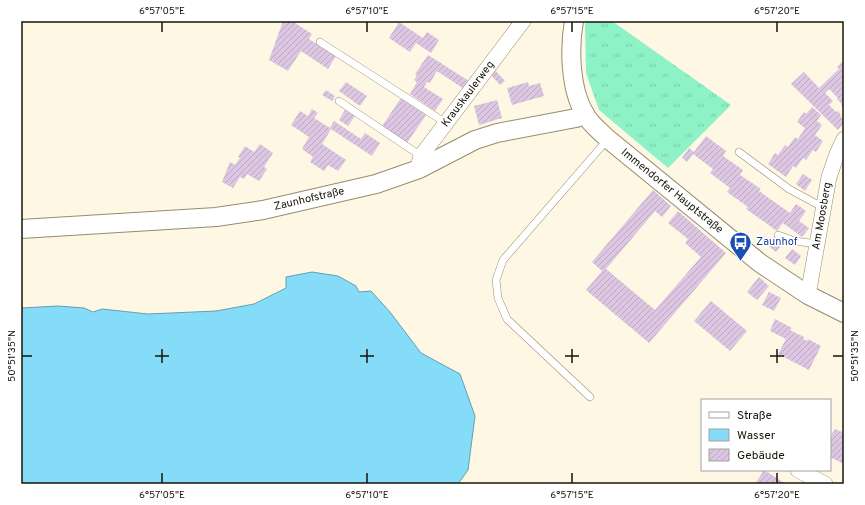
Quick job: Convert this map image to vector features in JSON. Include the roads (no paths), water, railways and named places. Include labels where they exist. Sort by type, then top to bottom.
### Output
[{"type":"street","name":"Krauskaulerweg","points":[[420,162],[446,123],[523,21]]},
{"type":"street","name":"Immendorfer Hauptstraße","points":[[574,21],[571,35],[572,66],[577,97],[585,114],[593,125],[608,139],[760,263],[808,295],[844,313]]},
{"type":"street","name":"Zaunhofstraße","points":[[21,229],[216,217],[263,210],[369,185],[420,162],[475,140],[497,133],[576,118],[585,114]]},
{"type":"street","name":"Am Moosberg","points":[[808,295],[829,177],[844,139]]},
{"type":"street","points":[[800,471],[825,484]]},
{"type":"lane","points":[[320,42],[446,123]]},
{"type":"lane","points":[[339,101],[420,162]]},
{"type":"lane","points":[[590,397],[507,319],[498,298],[496,280],[503,260],[608,139]]},
{"type":"lane","points":[[739,152],[789,189],[824,208]]},
{"type":"lane","points":[[778,235],[817,244]]},
{"type":"water","points":[[312,272],[338,276],[356,286],[359,292],[371,291],[390,312],[421,353],[460,374],[475,416],[468,470],[458,484],[21,484],[21,308],[58,306],[84,308],[93,312],[102,309],[148,314],[216,311],[254,304],[286,288],[286,277]]},
{"type":"place","name":"Zaunhof","points":[[740,262]]}]
